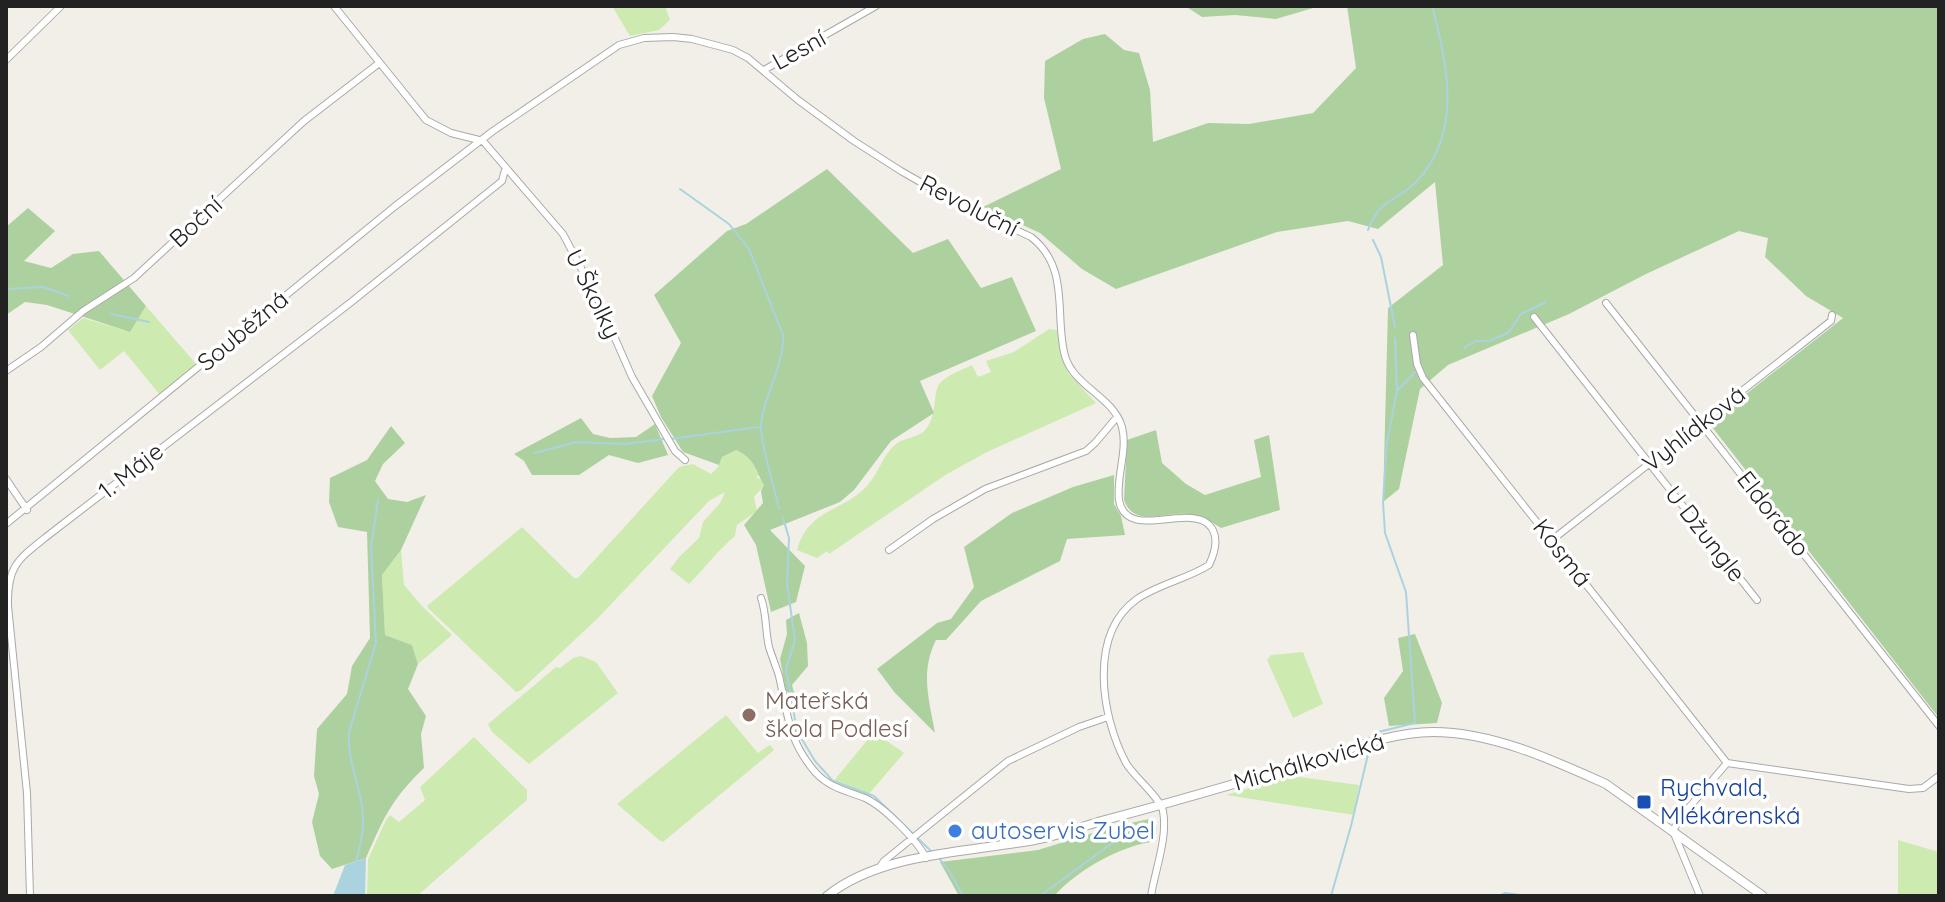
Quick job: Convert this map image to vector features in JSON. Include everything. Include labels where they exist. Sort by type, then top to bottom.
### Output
[{"type":"street","points":[[6,60],[61,6]]},
{"type":"street","points":[[334,6],[426,120],[451,133],[483,141]]},
{"type":"street","name":"Lesní","points":[[764,70],[876,6]]},
{"type":"street","name":"Revoluční","points":[[483,141],[493,131],[619,45],[644,38],[692,39],[720,45],[748,58],[809,108],[889,164],[948,198],[1041,244],[1051,259],[1058,287],[1065,356],[1073,373],[1117,417]]},
{"type":"street","name":"Boční","points":[[6,371],[41,347],[83,311],[134,278],[304,121],[378,64]]},
{"type":"street","name":"U Školky","points":[[483,141],[563,234],[599,302],[632,377],[675,451],[685,460]]},
{"type":"street","name":"Souběžná","points":[[6,524],[27,510],[394,207],[483,141]]},
{"type":"street","name":"1. Máje","points":[[30,896],[27,793],[8,606],[8,571],[46,537],[350,303],[502,181],[505,170]]},
{"type":"street","name":"Eldorádo","points":[[1606,303],[1939,726]]},
{"type":"street","name":"Vyhlídková","points":[[1552,540],[1831,321],[1832,315]]},
{"type":"street","name":"U Džungle","points":[[1534,317],[1757,600]]},
{"type":"street","name":"Kosmá","points":[[1413,335],[1417,364],[1423,378],[1727,763]]},
{"type":"street","points":[[889,550],[933,519],[985,489],[1086,451],[1117,417]]},
{"type":"street","points":[[1117,417],[1123,435],[1119,501],[1123,509],[1132,518],[1148,522],[1183,518],[1206,522],[1215,531],[1217,542],[1209,565],[1137,600],[1120,615],[1108,637],[1105,670],[1108,717],[1127,765],[1163,812],[1162,839],[1151,896]]},
{"type":"street","points":[[6,479],[27,510]]},
{"type":"street","points":[[761,598],[767,614],[769,644],[790,732],[803,755],[825,780],[848,793],[868,799],[893,819],[926,858]]},
{"type":"street","points":[[879,868],[1008,761],[1079,727],[1108,717]]},
{"type":"street","name":"Michálkovická","points":[[827,896],[848,881],[879,868],[1034,840],[1397,737],[1430,732],[1493,741],[1606,784],[1763,896]]},
{"type":"street","points":[[1700,896],[1673,831],[1680,818],[1727,763],[1916,789],[1923,788],[1939,776]]},
{"type":"green space","points":[[612,6],[665,6],[670,20],[659,30],[630,36]]},
{"type":"green space","points":[[1185,6],[1320,6],[1276,19],[1235,15],[1202,17]]},
{"type":"green space","points":[[1347,6],[1939,6],[1939,718],[1709,423],[1843,318],[1806,296],[1765,257],[1768,238],[1739,231],[1569,314],[1448,365],[1420,389],[1399,489],[1383,502],[1388,308],[1443,265],[1435,182],[1378,229],[1348,221],[1277,232],[1116,289],[1082,269],[1040,233],[983,207],[1061,169],[1044,98],[1045,61],[1083,39],[1105,34],[1124,50],[1139,53],[1150,90],[1153,142],[1208,123],[1249,124],[1313,113],[1356,68]]},
{"type":"green space","points":[[827,169],[913,253],[948,239],[981,288],[1012,277],[1036,331],[920,381],[934,413],[891,441],[854,490],[840,502],[770,530],[805,566],[796,602],[771,612],[756,545],[744,525],[763,503],[761,491],[764,485],[751,461],[736,450],[722,457],[719,465],[683,452],[661,417],[652,396],[681,343],[654,295],[727,231],[746,224]]},
{"type":"green space","points":[[28,208],[55,231],[24,261],[51,268],[73,254],[99,251],[146,306],[130,332],[47,305],[25,302],[6,315],[6,227]]},
{"type":"green space","points":[[146,306],[197,365],[160,395],[124,351],[100,370],[68,330],[83,318],[130,332]]},
{"type":"green space","points":[[1049,329],[1057,330],[1062,359],[1069,374],[1096,403],[987,452],[947,474],[829,554],[827,551],[817,558],[797,550],[809,526],[867,486],[894,446],[926,429],[938,387],[943,380],[972,365],[978,377],[991,372],[986,361],[1014,352]]},
{"type":"green space","points":[[581,418],[593,434],[610,438],[636,437],[655,424],[668,455],[638,463],[609,455],[579,475],[532,475],[524,461],[514,454]]},
{"type":"green space","points":[[391,426],[405,443],[383,464],[375,481],[388,499],[407,502],[426,495],[401,550],[382,575],[385,635],[412,645],[418,664],[408,689],[426,716],[421,734],[424,768],[389,810],[366,858],[332,869],[320,856],[312,822],[319,794],[314,776],[317,729],[347,694],[352,666],[370,638],[367,532],[338,527],[329,502],[330,478],[367,460]]},
{"type":"green space","points":[[1156,430],[1162,463],[1186,484],[1205,495],[1261,477],[1254,440],[1269,435],[1280,510],[1221,528],[1204,518],[1191,515],[1150,517],[1135,514],[1124,500],[1127,440]]},
{"type":"green space","points":[[736,450],[748,455],[759,475],[756,477],[762,480],[764,486],[754,497],[757,511],[737,525],[735,536],[689,584],[670,569],[699,538],[703,522],[720,503],[725,492],[709,501],[597,619],[520,691],[516,692],[427,606],[522,527],[574,578],[578,578],[679,467],[693,464],[711,474],[722,457]]},
{"type":"green space","points":[[1114,475],[1114,504],[1121,516],[1125,535],[1067,539],[1060,561],[981,601],[946,640],[936,640],[927,675],[935,733],[895,693],[877,669],[937,623],[951,619],[974,587],[964,547],[1012,513],[1073,487]]},
{"type":"green space","points":[[401,550],[404,585],[452,635],[418,664],[412,645],[385,635],[382,575]]},
{"type":"green space","points":[[799,613],[807,643],[808,666],[792,685],[795,697],[786,691],[780,659],[787,634],[786,620]]},
{"type":"green space","points":[[1415,634],[1442,703],[1437,723],[1389,726],[1384,698],[1403,671],[1398,638]]},
{"type":"green space","points":[[1303,652],[1323,704],[1293,718],[1267,660],[1271,655]]},
{"type":"green space","points":[[581,656],[596,662],[618,693],[529,764],[492,732],[488,724],[556,667],[560,668]]},
{"type":"green space","points":[[726,715],[758,753],[770,745],[774,750],[663,842],[659,840],[617,804]]},
{"type":"green space","points":[[874,732],[904,753],[868,795],[832,783]]},
{"type":"green space","points":[[474,737],[527,790],[527,800],[417,896],[367,896],[368,859],[386,820],[390,815],[399,822],[425,800],[420,787]]},
{"type":"green space","points":[[1299,773],[1299,777],[1359,785],[1354,815],[1226,795]]},
{"type":"green space","points":[[1149,819],[1157,826],[1156,841],[1128,848],[1101,860],[1054,896],[959,896],[940,862],[1038,850]]},
{"type":"green space","points":[[1898,840],[1939,852],[1939,896],[1898,896]]},
{"type":"water","points":[[366,858],[365,896],[333,896],[345,865]]},
{"type":"waterway","points":[[1368,230],[1377,212],[1415,183],[1430,164],[1440,143],[1448,99],[1443,52],[1432,6]]},
{"type":"waterway","points":[[680,189],[729,224],[749,249],[783,335],[780,360],[761,428],[779,509]]},
{"type":"waterway","points":[[1373,240],[1381,257],[1395,327]]},
{"type":"waterway","points":[[6,289],[43,287],[69,296]]},
{"type":"waterway","points":[[1464,348],[1476,341],[1489,341],[1508,333],[1521,314],[1546,302]]},
{"type":"waterway","points":[[111,314],[149,322]]},
{"type":"waterway","points":[[1372,740],[1374,733],[1415,723],[1406,592],[1385,533],[1383,502],[1387,442],[1397,391],[1395,338]]},
{"type":"waterway","points":[[1397,391],[1417,370]]},
{"type":"waterway","points":[[670,439],[759,427]]},
{"type":"waterway","points":[[535,453],[576,442],[625,444],[664,439]]},
{"type":"waterway","points":[[355,864],[362,836],[363,814],[351,760],[349,732],[376,643],[371,548],[378,500]]},
{"type":"waterway","points":[[783,518],[789,538],[787,584],[795,640],[786,669],[797,731],[815,761],[833,781],[874,796],[931,851]]},
{"type":"waterway","points":[[1331,896],[1370,746]]},
{"type":"waterway","points":[[1040,896],[1119,838],[1141,833]]},
{"type":"waterway","points":[[939,858],[963,896]]},
{"type":"waterway","points":[[1499,896],[1505,893],[1528,896]]},
{"type":"place","name":"Mateřská škola Podlesí","points":[[749,715]]},
{"type":"place","name":"Rychvald, Mlékárenská","points":[[1644,802]]},
{"type":"place","name":"autoservis Zubel","points":[[955,831]]}]
